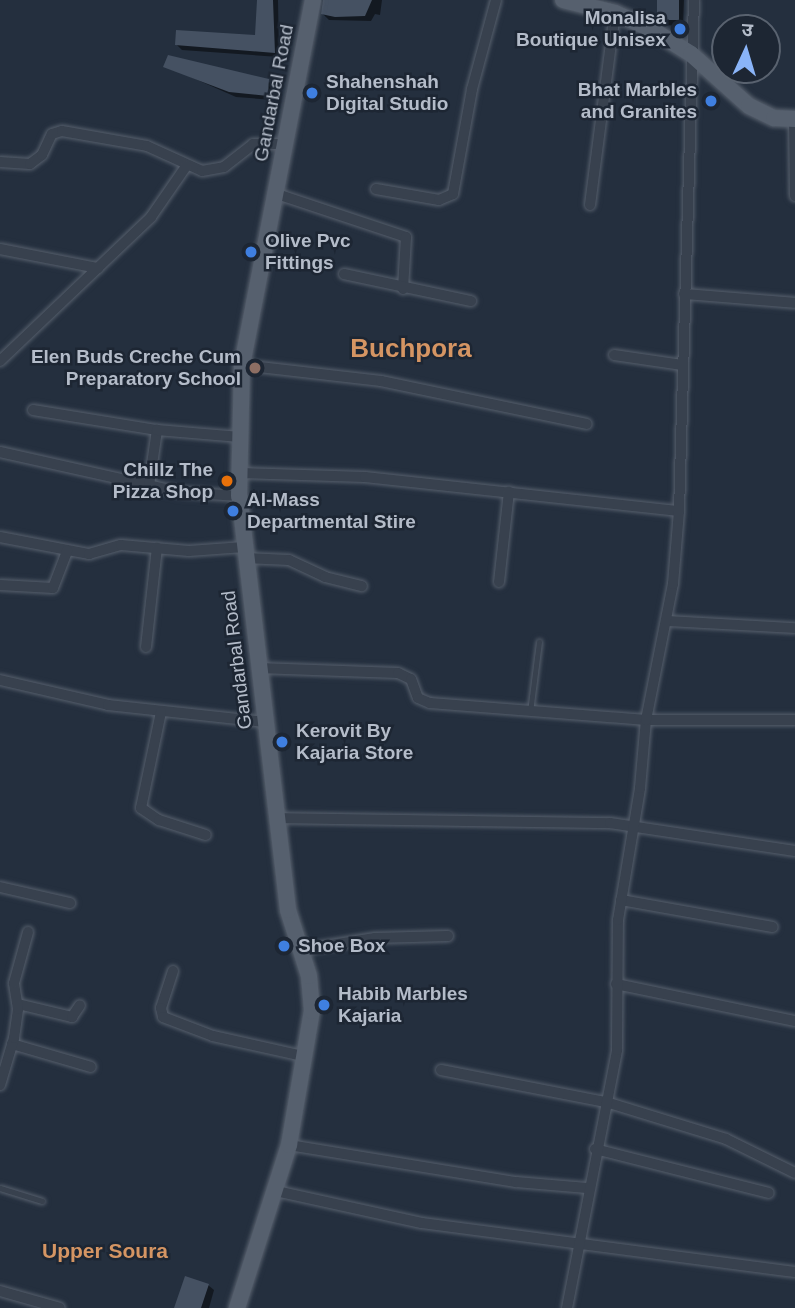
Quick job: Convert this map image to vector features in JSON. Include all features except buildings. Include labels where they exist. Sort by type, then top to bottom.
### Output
[{"type":"main road","name":"Gandarbal Road","points":[[237,1308],[289,1145],[307,1057],[312,1011],[300,950],[288,910],[239,496],[242,365],[313,0]]},
{"type":"main road","points":[[563,0],[615,13],[691,54],[749,106],[774,118],[794,119]]},
{"type":"street","points":[[376,189],[439,200],[453,194],[472,89],[496,0]]},
{"type":"street","points":[[567,1308],[587,1188],[617,1050],[616,984],[621,900],[635,826],[646,720],[668,621],[680,511],[694,0]]},
{"type":"street","points":[[590,205],[615,13]]},
{"type":"street","points":[[794,119],[795,196]]},
{"type":"street","points":[[0,162],[30,164],[42,155],[52,135],[62,131],[147,146],[187,165],[213,171],[224,167],[253,144],[286,144]]},
{"type":"street","points":[[0,360],[150,217],[187,165]]},
{"type":"street","points":[[277,194],[407,237],[403,289]]},
{"type":"street","points":[[0,249],[98,268]]},
{"type":"street","points":[[344,274],[403,289],[471,301]]},
{"type":"street","points":[[684,293],[795,303]]},
{"type":"street","points":[[614,355],[682,365]]},
{"type":"street","points":[[242,365],[381,381],[587,424]]},
{"type":"street","points":[[33,410],[157,430],[240,437]]},
{"type":"street","points":[[149,485],[157,430]]},
{"type":"street","points":[[0,452],[149,485],[239,496]]},
{"type":"street","points":[[240,473],[365,477],[680,511]]},
{"type":"street","points":[[499,582],[509,492]]},
{"type":"street","points":[[0,537],[97,554],[121,545],[245,552],[289,560],[325,577],[362,586]]},
{"type":"street","points":[[146,647],[157,548]]},
{"type":"street","points":[[0,585],[54,588],[68,551]]},
{"type":"street","points":[[668,621],[795,628]]},
{"type":"street","points":[[258,668],[398,673],[411,679],[424,702],[646,720],[795,720]]},
{"type":"street","points":[[0,680],[108,705],[265,722]]},
{"type":"street","points":[[161,712],[141,808],[159,820],[206,835]]},
{"type":"street","points":[[276,818],[635,826],[795,851]]},
{"type":"street","points":[[0,887],[70,903]]},
{"type":"street","points":[[621,900],[773,927]]},
{"type":"street","points":[[0,1085],[12,1044],[18,1004],[14,983],[28,932]]},
{"type":"street","points":[[300,950],[375,938],[447,936]]},
{"type":"street","points":[[173,971],[161,1008],[163,1017],[213,1036],[307,1057]]},
{"type":"street","points":[[616,984],[795,1021]]},
{"type":"street","points":[[18,1004],[72,1017],[80,1005]]},
{"type":"street","points":[[12,1044],[90,1068]]},
{"type":"street","points":[[441,1070],[606,1102],[726,1139],[795,1173]]},
{"type":"street","points":[[289,1145],[516,1182],[587,1188]]},
{"type":"street","points":[[595,1149],[769,1193]]},
{"type":"street","points":[[276,1191],[422,1223],[795,1272]]},
{"type":"street","points":[[0,1291],[60,1308]]},
{"type":"lane","points":[[530,712],[539,642]]},
{"type":"lane","points":[[0,1188],[41,1201]]},
{"type":"place","name":"Monalisa Boutique Unisex","points":[[680,29]]},
{"type":"place","name":"Shahenshah Digital Studio","points":[[312,93]]},
{"type":"place","name":"Bhat Marbles and Granites","points":[[711,101]]},
{"type":"place","name":"Olive Pvc Fittings","points":[[251,252]]},
{"type":"place","name":"Elen Buds Creche Cum Preparatory School","points":[[255,368]]},
{"type":"place","name":"Chillz The Pizza Shop","points":[[227,481]]},
{"type":"place","name":"Al-Mass Departmental Stire","points":[[233,511]]},
{"type":"place","name":"Kerovit By Kajaria Store","points":[[282,742]]},
{"type":"place","name":"Shoe Box","points":[[284,946]]},
{"type":"place","name":"Habib Marbles Kajaria","points":[[324,1005]]},
{"type":"district","name":"Buchpora","points":[[411,349]]},
{"type":"district","name":"Upper Soura","points":[[105,1251]]}]
